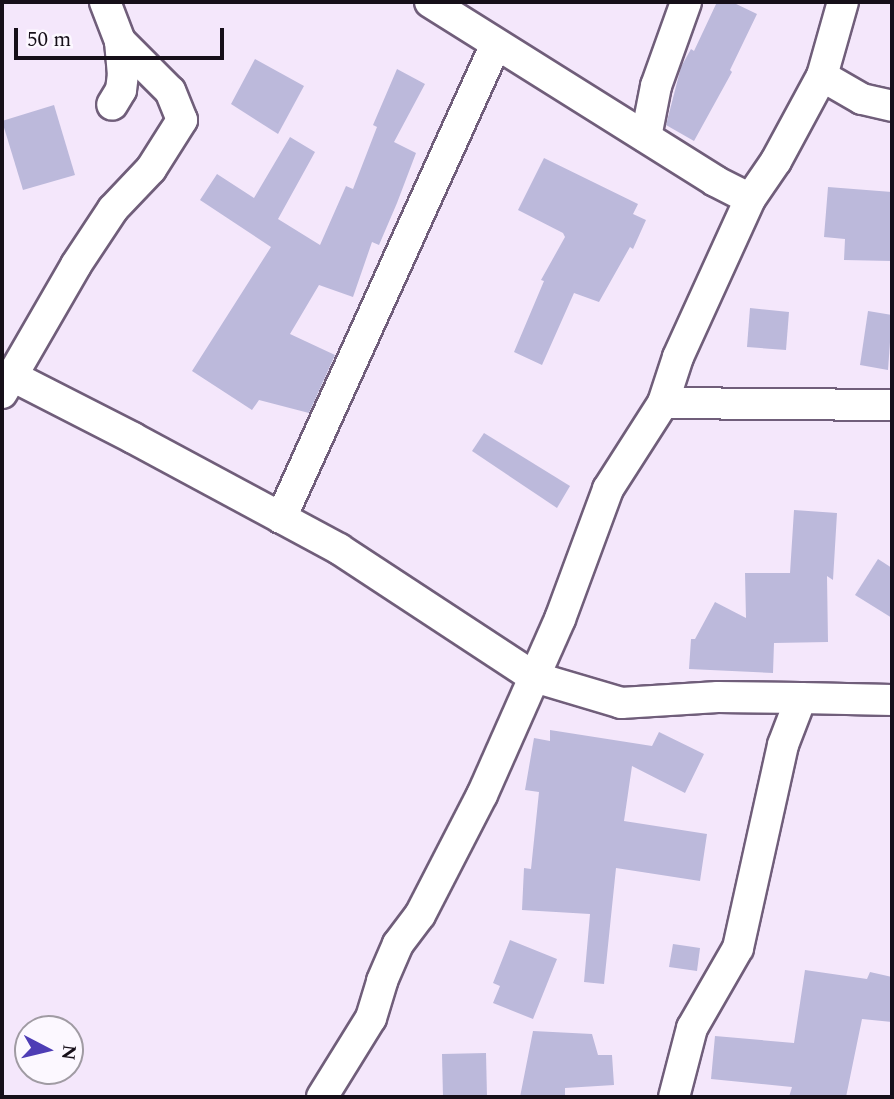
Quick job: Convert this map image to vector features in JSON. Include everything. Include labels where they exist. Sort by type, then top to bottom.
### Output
[{"type":"street","points":[[105,2],[120,41],[123,74],[121,90],[112,105]]},
{"type":"street","points":[[430,2],[750,199]]},
{"type":"street","points":[[646,137],[656,86],[686,2]]},
{"type":"street","points":[[322,1097],[371,1018],[382,981],[398,944],[420,915],[453,856],[560,619],[608,489],[663,403],[678,357],[750,199],[776,161],[822,76],[843,2]]},
{"type":"street","points":[[120,41],[170,91],[182,120],[151,169],[113,209],[76,265],[7,384],[281,517],[339,550],[534,677],[621,703],[718,697],[892,700]]},
{"type":"street","points":[[281,517],[496,44]]},
{"type":"street","points":[[822,76],[862,99],[892,106]]},
{"type":"street","points":[[663,403],[892,405]]},
{"type":"street","points":[[674,1097],[692,1028],[738,947],[782,745],[801,698]]},
{"type":"building","points":[[717,2],[732,2],[757,14],[730,70],[732,72],[694,141],[666,125],[681,67],[691,49],[694,51]]},
{"type":"building","points":[[255,59],[304,86],[278,134],[231,104]]},
{"type":"building","points":[[397,69],[425,84],[394,142],[416,153],[397,203],[379,245],[372,242],[353,297],[319,285],[290,334],[335,355],[309,413],[259,400],[252,410],[192,371],[271,247],[200,200],[217,174],[254,198],[290,137],[315,152],[278,219],[320,245],[346,186],[353,189],[377,127],[373,125]]},
{"type":"building","points":[[54,105],[75,175],[23,190],[2,121]]},
{"type":"building","points":[[544,158],[638,204],[633,214],[646,220],[633,249],[630,247],[599,302],[574,293],[542,365],[514,352],[544,281],[541,280],[565,237],[563,233],[518,210]]},
{"type":"building","points":[[828,187],[892,192],[892,261],[844,260],[845,239],[824,237]]},
{"type":"building","points":[[750,308],[789,312],[786,350],[747,347]]},
{"type":"building","points":[[868,311],[892,315],[888,370],[860,365]]},
{"type":"building","points":[[484,433],[570,486],[557,508],[472,451]]},
{"type":"building","points":[[794,510],[837,513],[833,580],[827,576],[828,642],[774,643],[773,673],[689,669],[691,639],[695,639],[715,602],[746,618],[745,573],[790,573]]},
{"type":"building","points":[[878,559],[892,568],[892,618],[855,595]]},
{"type":"building","points":[[550,730],[652,746],[659,732],[704,754],[685,793],[632,766],[624,821],[707,834],[700,881],[616,868],[604,984],[584,982],[590,914],[522,910],[524,868],[531,869],[539,792],[525,790],[534,738],[550,741]]},
{"type":"building","points":[[510,940],[557,959],[533,1019],[493,1003],[500,986],[493,983]]},
{"type":"building","points":[[673,944],[700,948],[697,971],[669,967]]},
{"type":"building","points":[[805,970],[867,979],[870,972],[892,977],[892,1022],[862,1019],[846,1097],[789,1097],[792,1087],[711,1079],[715,1036],[794,1043]]},
{"type":"building","points":[[533,1031],[592,1034],[598,1055],[612,1055],[614,1085],[565,1088],[565,1097],[520,1097]]},
{"type":"building","points":[[486,1053],[487,1097],[443,1097],[442,1054]]}]
